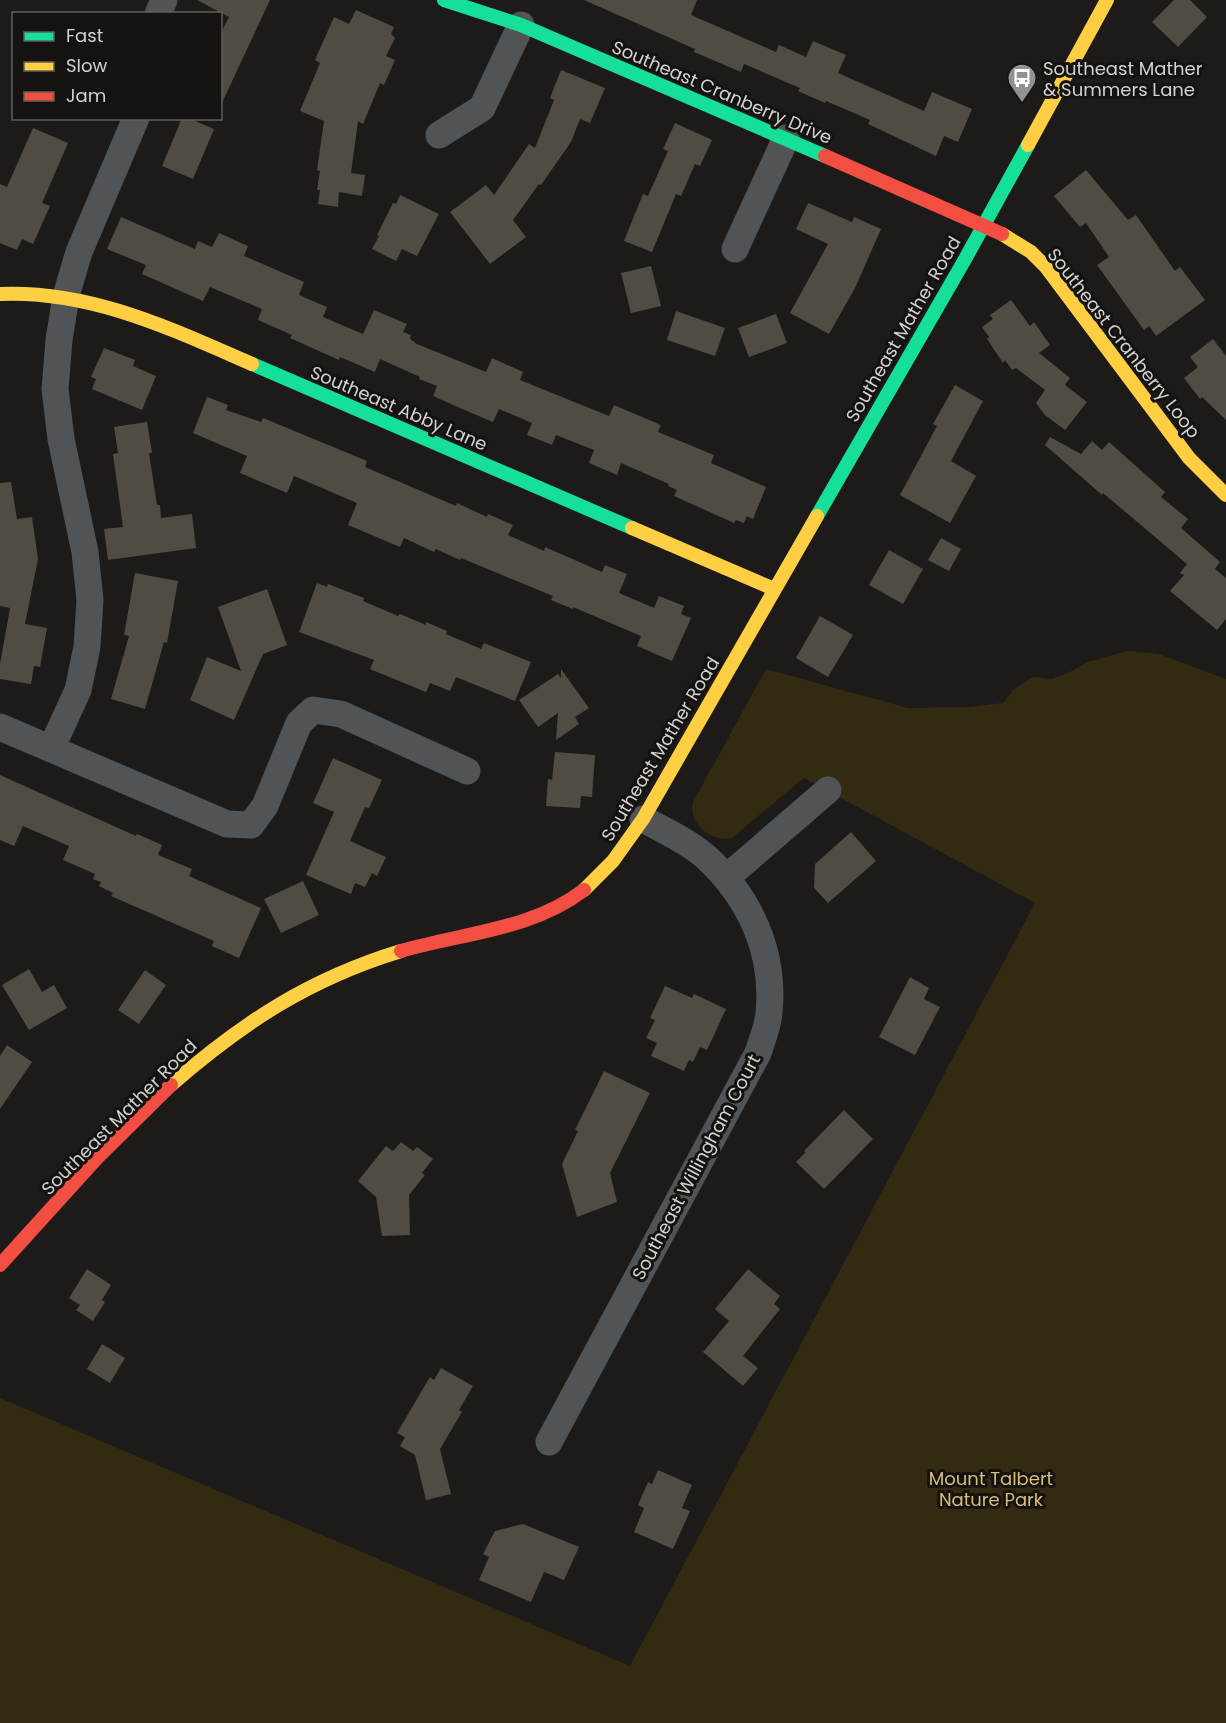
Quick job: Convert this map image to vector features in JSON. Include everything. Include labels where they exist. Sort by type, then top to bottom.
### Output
[{"type":"street","name":"Southeast Cranberry Drive","points":[[444,0],[521,25],[983,225]]},
{"type":"street","name":"Southeast Mather Road","points":[[0,1265],[118,1138],[181,1076],[222,1040],[282,1001],[355,967],[435,942],[513,924],[556,908],[592,884],[609,867],[643,819],[983,225],[1107,0]]},
{"type":"street","points":[[439,135],[482,108],[521,25]]},
{"type":"street","points":[[51,749],[78,690],[87,648],[90,600],[85,552],[61,440],[56,389],[59,340],[66,296],[79,252],[135,120]]},
{"type":"street","points":[[735,249],[786,138]]},
{"type":"street","name":"Southeast Cranberry Loop","points":[[983,225],[1031,252],[1046,267],[1189,458],[1226,495]]},
{"type":"street","name":"Southeast Abby Lane","points":[[0,294],[66,296],[106,305],[154,322],[774,589]]},
{"type":"street","points":[[0,727],[227,824],[251,825],[265,806],[299,723],[313,710],[341,714],[467,771]]},
{"type":"street","points":[[726,878],[828,790]]},
{"type":"street","name":"Southeast Willingham Court","points":[[549,1442],[758,1053],[769,1014],[768,968],[757,924],[746,904],[726,878],[704,856],[643,819]]},
{"type":"green space","name":"Mount Talbert Nature Park","points":[[1127,651],[1159,654],[1226,679],[1226,1723],[0,1723],[0,1398],[630,1666],[1035,903],[804,778],[732,838],[716,838],[703,830],[694,818],[693,802],[766,669],[908,708],[967,707],[1003,703],[1013,690],[1033,677],[1051,679],[1068,673],[1087,662]]},
{"type":"building","points":[[197,0],[270,0],[222,103],[222,31],[229,17]]},
{"type":"building","points":[[584,0],[697,0],[691,15],[776,52],[779,45],[806,57],[813,41],[846,55],[838,73],[924,111],[932,92],[972,109],[958,142],[944,136],[936,156],[868,124],[870,120],[798,91],[800,88],[744,64],[741,72]]},
{"type":"building","points":[[1174,0],[1190,0],[1207,17],[1178,47],[1152,22]]},
{"type":"building","points":[[356,10],[394,27],[391,34],[395,38],[386,56],[395,60],[384,85],[380,83],[363,124],[358,121],[351,173],[365,175],[362,196],[339,192],[338,207],[318,204],[320,190],[317,190],[320,171],[317,170],[324,121],[300,111],[320,63],[315,60],[334,17],[349,24]]},
{"type":"building","points":[[561,70],[605,88],[590,123],[580,119],[571,142],[513,220],[526,237],[490,264],[450,212],[486,185],[494,195],[529,144],[535,148],[554,100],[550,98]]},
{"type":"building","points":[[181,120],[193,120],[214,129],[193,179],[162,166]]},
{"type":"building","points":[[675,123],[712,140],[700,166],[695,164],[681,196],[676,194],[652,252],[624,241],[643,194],[648,196],[668,151],[663,149]]},
{"type":"building","points":[[33,128],[68,143],[42,203],[50,206],[33,244],[22,239],[17,250],[0,243],[0,184],[7,187]]},
{"type":"building","points":[[1086,170],[1128,220],[1136,215],[1175,271],[1180,267],[1205,300],[1156,336],[1149,326],[1144,330],[1097,265],[1109,257],[1086,223],[1080,227],[1054,196]]},
{"type":"building","points":[[400,195],[439,214],[417,256],[402,249],[396,261],[372,249],[393,203],[396,204]]},
{"type":"building","points":[[808,203],[852,222],[854,217],[881,229],[855,288],[829,334],[790,313],[828,244],[796,229]]},
{"type":"building","points":[[121,217],[195,249],[198,241],[212,247],[219,233],[248,246],[244,256],[304,282],[299,295],[327,307],[323,317],[363,334],[374,310],[407,324],[403,332],[411,335],[410,339],[417,344],[486,372],[492,358],[523,372],[520,380],[609,416],[614,405],[661,425],[658,432],[714,455],[711,463],[766,487],[753,519],[747,516],[744,523],[736,520],[734,523],[674,496],[677,490],[668,486],[669,484],[621,463],[617,475],[589,463],[594,450],[556,435],[552,445],[527,435],[532,423],[499,409],[493,422],[469,412],[433,396],[437,386],[380,359],[375,372],[340,357],[339,360],[290,338],[292,335],[258,320],[262,309],[210,287],[203,301],[142,274],[146,265],[107,249]]},
{"type":"building","points":[[651,266],[661,306],[631,313],[621,273]]},
{"type":"building","points":[[1011,300],[1030,326],[1034,322],[1050,345],[1039,353],[1070,378],[1065,385],[1087,402],[1065,430],[1045,415],[1036,403],[1045,390],[1016,368],[1012,370],[1005,360],[1003,363],[982,327],[993,319],[990,315]]},
{"type":"building","points":[[676,311],[725,328],[715,356],[667,340]]},
{"type":"building","points":[[776,314],[787,343],[749,357],[738,328]]},
{"type":"building","points":[[1213,339],[1226,356],[1226,420],[1202,397],[1200,399],[1184,378],[1198,367],[1190,357]]},
{"type":"building","points":[[104,348],[135,360],[133,366],[156,376],[142,410],[92,389],[96,379],[91,377]]},
{"type":"building","points":[[955,385],[983,401],[951,461],[976,476],[950,523],[900,495],[937,426],[933,424]]},
{"type":"building","points":[[207,397],[228,405],[226,410],[261,422],[263,418],[367,461],[365,467],[456,506],[457,503],[487,517],[488,514],[513,525],[508,535],[544,551],[545,547],[602,572],[605,565],[627,574],[619,593],[654,608],[659,596],[684,606],[681,614],[691,618],[672,661],[637,646],[641,636],[551,600],[553,596],[436,549],[434,552],[404,538],[400,547],[348,525],[357,503],[294,476],[287,493],[240,473],[247,456],[193,433]]},
{"type":"building","points":[[147,422],[152,453],[149,453],[161,518],[192,514],[196,548],[108,560],[104,529],[123,527],[113,454],[118,453],[114,427]]},
{"type":"building","points":[[1050,437],[1081,454],[1092,441],[1102,450],[1109,442],[1165,492],[1161,497],[1188,519],[1181,528],[1220,562],[1215,569],[1226,578],[1226,619],[1217,630],[1170,591],[1184,575],[1180,573],[1187,564],[1045,445]]},
{"type":"building","points":[[11,482],[17,519],[32,517],[38,559],[25,624],[47,628],[40,667],[34,666],[31,684],[0,679],[0,664],[10,608],[0,606],[0,483]]},
{"type":"building","points":[[941,538],[961,549],[949,571],[928,560]]},
{"type":"building","points":[[889,550],[923,569],[903,604],[869,585]]},
{"type":"building","points":[[135,573],[178,581],[167,643],[164,642],[145,709],[111,699],[129,636],[124,635]]},
{"type":"building","points":[[317,583],[327,587],[328,584],[364,598],[363,601],[398,616],[400,614],[426,625],[426,622],[447,631],[446,634],[481,649],[484,643],[531,662],[515,701],[456,677],[450,691],[430,683],[426,692],[370,669],[374,660],[299,632]]},
{"type":"building","points":[[267,589],[287,645],[263,654],[234,720],[190,700],[207,657],[241,671],[218,607]]},
{"type":"building","points":[[820,616],[853,635],[828,677],[796,658]]},
{"type":"building","points":[[561,669],[589,708],[575,717],[579,724],[556,740],[558,713],[538,727],[519,700],[558,674],[561,678]]},
{"type":"building","points":[[555,752],[595,755],[592,797],[581,796],[580,808],[546,806],[548,779],[552,780]]},
{"type":"building","points":[[333,758],[382,780],[369,808],[365,807],[350,841],[386,857],[377,876],[372,873],[365,887],[355,883],[351,894],[306,875],[334,812],[313,803]]},
{"type":"building","points":[[0,775],[136,836],[137,834],[162,845],[158,855],[192,869],[189,876],[261,908],[239,958],[212,946],[214,941],[111,896],[113,893],[99,886],[101,882],[93,879],[95,874],[63,860],[69,846],[23,826],[14,846],[0,840]]},
{"type":"building","points":[[851,832],[876,861],[828,903],[814,888],[815,864]]},
{"type":"building","points":[[303,881],[319,915],[281,933],[264,899]]},
{"type":"building","points":[[29,969],[42,992],[54,985],[67,1008],[29,1030],[2,985]]},
{"type":"building","points":[[145,970],[166,985],[139,1024],[118,1010]]},
{"type":"building","points":[[910,977],[929,988],[924,999],[940,1007],[915,1055],[879,1037]]},
{"type":"building","points":[[665,986],[692,998],[694,994],[726,1009],[707,1050],[700,1047],[693,1062],[689,1060],[684,1071],[651,1056],[657,1043],[646,1038],[655,1020],[650,1018]]},
{"type":"building","points":[[7,1045],[32,1062],[0,1109],[0,1056]]},
{"type":"building","points":[[604,1071],[650,1093],[610,1173],[617,1202],[577,1217],[562,1164],[578,1131],[575,1130]]},
{"type":"building","points":[[844,1110],[873,1139],[824,1189],[796,1162]]},
{"type":"building","points":[[401,1142],[413,1151],[417,1147],[433,1159],[422,1173],[425,1175],[409,1195],[410,1235],[382,1236],[376,1197],[358,1181],[386,1146],[393,1151]]},
{"type":"building","points":[[87,1269],[111,1285],[102,1300],[105,1302],[93,1321],[76,1310],[80,1305],[69,1298]]},
{"type":"building","points":[[748,1269],[780,1296],[774,1304],[780,1309],[743,1356],[758,1368],[743,1386],[703,1352],[729,1321],[715,1309]]},
{"type":"building","points":[[102,1344],[125,1358],[110,1383],[87,1369]]},
{"type":"building","points":[[441,1368],[473,1386],[459,1410],[462,1412],[440,1449],[451,1494],[426,1500],[415,1455],[400,1446],[405,1437],[397,1433],[430,1377],[434,1380]]},
{"type":"building","points":[[658,1470],[692,1485],[682,1508],[690,1511],[673,1549],[634,1532],[644,1508],[638,1505],[648,1482],[652,1484]]},
{"type":"building","points":[[523,1524],[579,1547],[564,1580],[544,1572],[531,1602],[479,1580],[489,1557],[483,1554],[495,1531]]},
{"type":"traffic: fast","points":[[444,0],[521,25],[825,156]]},
{"type":"traffic: fast","points":[[817,516],[1028,145]]},
{"type":"traffic: fast","points":[[252,364],[632,528]]},
{"type":"traffic: slow","points":[[1028,145],[1107,0]]},
{"type":"traffic: slow","points":[[1002,234],[1031,252],[1046,267],[1189,458],[1226,495]]},
{"type":"traffic: slow","points":[[0,294],[34,294],[98,305],[161,325],[252,364]]},
{"type":"traffic: slow","points":[[584,890],[613,861],[643,819],[817,516]]},
{"type":"traffic: slow","points":[[632,528],[774,589]]},
{"type":"traffic: slow","points":[[171,1085],[224,1042],[278,1005],[336,975],[401,951]]},
{"type":"traffic: jam","points":[[825,156],[1002,234]]},
{"type":"traffic: jam","points":[[401,951],[519,922],[542,914],[584,890]]},
{"type":"traffic: jam","points":[[0,1265],[97,1158],[171,1085]]},
{"type":"place","name":"Southeast Mather & Summers Lane","points":[[1022,104]]}]
